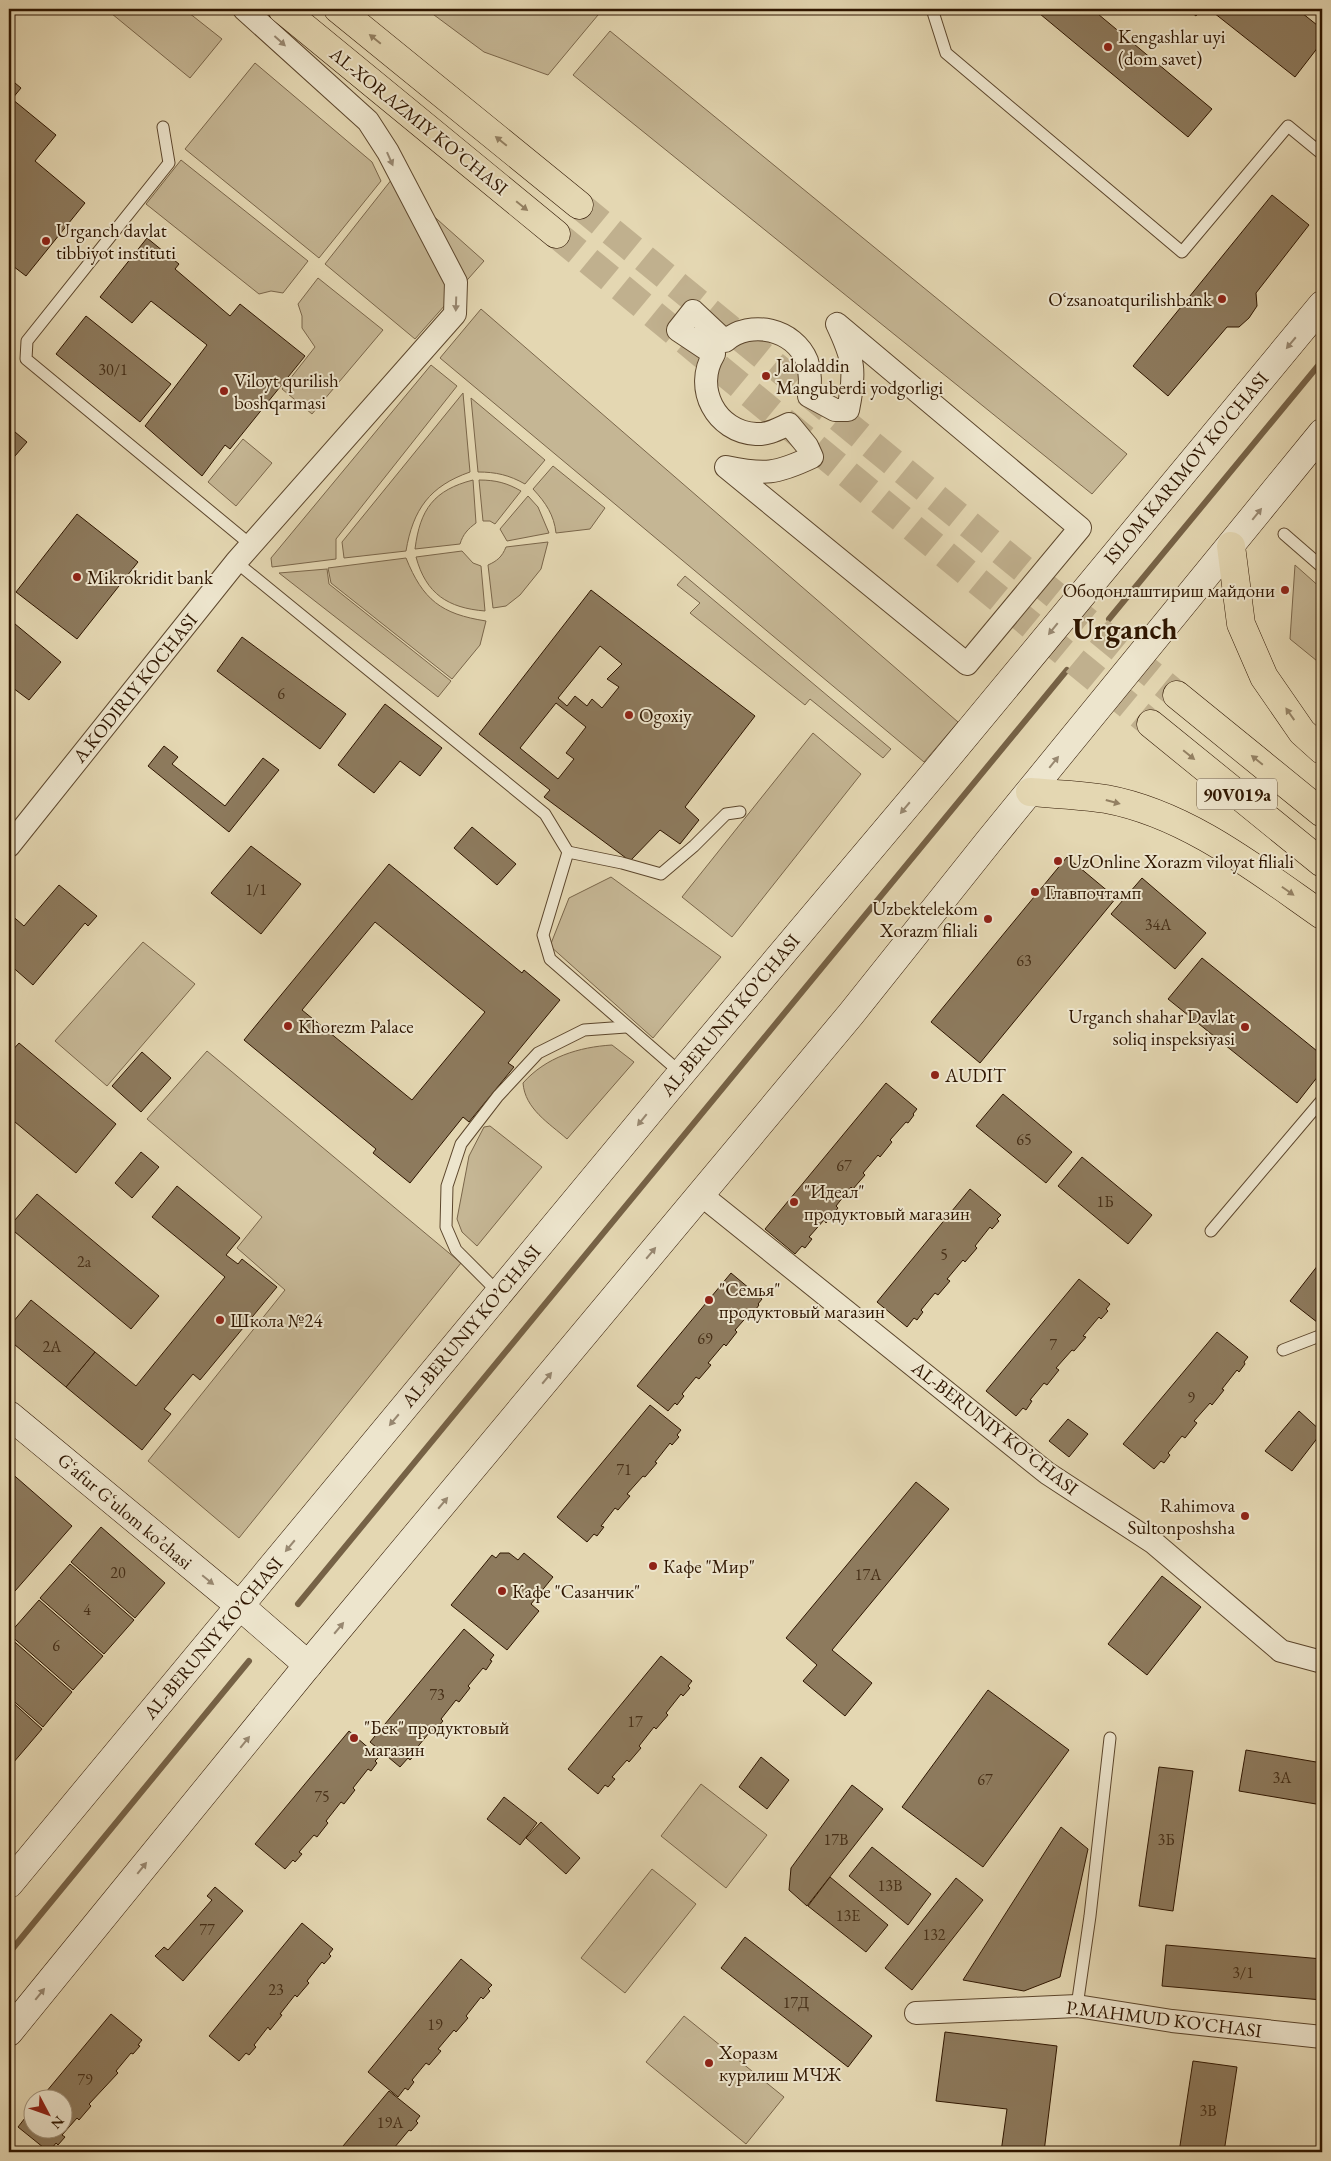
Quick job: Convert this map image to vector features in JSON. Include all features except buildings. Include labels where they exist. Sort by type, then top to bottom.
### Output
[{"type":"main road","name":"AL-XORAZMIY KO’CHASI","points":[[282,9],[556,234]]},
{"type":"main road","name":"AL-XORAZMIY KO’CHASI","points":[[338,9],[580,205]]},
{"type":"main road","name":"ISLOM KARIMOV KO'CHASI","points":[[936,771],[1322,305]]},
{"type":"main road","points":[[9,2032],[308,1665],[851,1014],[1001,826],[1322,433]]},
{"type":"main road","points":[[1230,546],[1241,624],[1264,677],[1302,732],[1322,750]]},
{"type":"main road","name":"90V019a","points":[[1177,695],[1322,813]]},
{"type":"main road","name":"90V019a","points":[[1151,724],[1322,863]]},
{"type":"main road","name":"AL-BERUNIY KO’CHASI","points":[[9,1884],[681,1073],[936,771]]},
{"type":"main road","points":[[1030,792],[1106,799],[1154,813],[1208,839],[1322,915]]},
{"type":"main road","name":"Gʻafur Gʻulom ko’chasi","points":[[9,1415],[240,1606],[308,1665]]},
{"type":"street","name":"A.KODIRIY KOCHASI","points":[[9,846],[250,545],[455,314],[456,282],[388,152],[368,121],[244,9]]},
{"type":"street","points":[[693,311],[725,341],[732,335],[748,329],[766,329],[784,335],[797,346],[807,361],[811,379],[809,396],[835,410],[848,410],[854,381],[850,351],[837,324],[1080,528],[967,664],[726,467],[755,473],[765,472],[785,469],[812,456],[807,446],[789,424],[773,432],[757,434],[740,431],[725,423],[714,411],[707,395],[705,378],[709,362],[714,354],[678,330],[693,311]]},
{"type":"street","name":"AL-BERUNIY KO’CHASI","points":[[700,1194],[1046,1473],[1154,1542],[1281,1651],[1322,1662]]},
{"type":"street","name":"P.MAHMUD KO'CHASI","points":[[916,2013],[1077,2006],[1172,2020],[1322,2037]]},
{"type":"lane","points":[[932,9],[946,53],[1182,252],[1288,126],[1322,154]]},
{"type":"lane","points":[[163,127],[169,163],[27,341],[26,359],[250,545]]},
{"type":"lane","points":[[1284,534],[1322,567]]},
{"type":"lane","points":[[236,562],[545,814],[568,852],[622,863],[661,874],[694,846],[726,814],[740,812]]},
{"type":"lane","points":[[568,852],[542,935],[550,959],[681,1073]]},
{"type":"lane","points":[[499,1293],[456,1250],[446,1228],[447,1186],[461,1144],[498,1096],[538,1053],[584,1030],[626,1027]]},
{"type":"lane","points":[[1211,1231],[1322,1100]]},
{"type":"lane","points":[[1283,1350],[1322,1335]]},
{"type":"lane","points":[[1077,2006],[1090,1916],[1110,1738]]},
{"type":"shaded area","points":[[106,9],[184,9],[222,39],[190,78]]},
{"type":"shaded area","points":[[426,9],[603,9],[548,75],[484,52]]},
{"type":"shaded area","points":[[610,31],[1127,454],[1092,494],[573,75]]},
{"type":"shaded area","points":[[255,63],[372,162],[381,181],[319,258],[185,149]]},
{"type":"shaded area","points":[[181,160],[308,261],[283,293],[271,291],[259,294],[146,204]]},
{"type":"shaded area","points":[[392,179],[484,261],[415,339],[325,264]]},
{"type":"shaded area","points":[[318,278],[383,330],[312,414],[282,389],[315,347],[302,328],[302,316],[298,304]]},
{"type":"shaded area","points":[[481,309],[958,722],[924,762],[440,358]]},
{"type":"shaded area","points":[[431,365],[457,386],[336,539],[336,559],[272,567],[271,558]]},
{"type":"shaded area","points":[[463,393],[470,472],[444,484],[426,501],[413,523],[406,551],[344,558],[342,542]]},
{"type":"shaded area","points":[[471,398],[545,460],[525,484],[502,475],[478,472]]},
{"type":"shaded area","points":[[243,439],[272,463],[236,506],[208,482]]},
{"type":"shaded area","points":[[553,466],[605,508],[590,529],[556,533],[549,509],[533,489]]},
{"type":"shaded area","points":[[473,480],[476,523],[466,532],[460,544],[415,549],[421,523],[431,503],[448,489]]},
{"type":"shaded area","points":[[479,480],[501,482],[521,491],[495,524],[490,521],[483,521]]},
{"type":"shaded area","points":[[528,496],[538,507],[549,533],[507,541],[500,529]]},
{"type":"shaded area","points":[[548,542],[541,569],[520,595],[506,606],[493,608],[488,565],[499,558],[506,547]]},
{"type":"shaded area","points":[[462,551],[473,563],[481,566],[485,611],[460,606],[440,597],[426,581],[416,557]]},
{"type":"shaded area","points":[[406,558],[419,585],[436,603],[457,614],[486,621],[480,645],[452,679],[331,583],[328,568]]},
{"type":"shaded area","points":[[1295,565],[1322,589],[1322,665],[1290,639]]},
{"type":"shaded area","points":[[327,569],[329,584],[451,681],[438,697],[279,573]]},
{"type":"shaded area","points":[[685,576],[891,749],[883,758],[810,699],[805,705],[690,613],[700,603],[677,585]]},
{"type":"shaded area","points":[[813,733],[861,774],[732,937],[682,897]]},
{"type":"shaded area","points":[[611,877],[721,957],[653,1038],[550,946],[569,898]]},
{"type":"shaded area","points":[[143,942],[195,984],[107,1086],[55,1041]]},
{"type":"shaded area","points":[[612,1045],[634,1062],[567,1139],[533,1108],[528,1100],[523,1083],[542,1066],[564,1055],[587,1048]]},
{"type":"shaded area","points":[[207,1051],[461,1263],[239,1538],[148,1461],[285,1290],[237,1248],[262,1217],[147,1119]]},
{"type":"shaded area","points":[[490,1126],[542,1167],[477,1246],[462,1232],[457,1219],[469,1156],[484,1127]]},
{"type":"shaded area","points":[[701,1784],[767,1835],[726,1888],[661,1836]]},
{"type":"shaded area","points":[[652,1869],[696,1904],[625,1993],[581,1958]]},
{"type":"shaded area","points":[[684,2016],[784,2097],[746,2144],[646,2062]]},
{"type":"waterway","points":[[1109,619],[1322,361]]},
{"type":"waterway","points":[[298,1604],[1067,670]]},
{"type":"waterway","points":[[9,1953],[249,1661]]},
{"type":"tunnel","points":[[579,205],[1177,695]]},
{"type":"tunnel","points":[[556,234],[1151,724]]},
{"type":"place","name":"Kengashlar uyi (dom savet)","points":[[1108,47]]},
{"type":"place","name":"Urganch davlat tibbiyot instituti","points":[[46,241]]},
{"type":"place","name":"Oʻzsanoatqurilishbank","points":[[1222,299]]},
{"type":"place","name":"Jaloladdin Manguberdi yodgorligi","points":[[766,376]]},
{"type":"place","name":"Viloyt qurilish boshqarmasi","points":[[224,391]]},
{"type":"place","name":"Mikrokridit bank","points":[[77,577]]},
{"type":"place","name":"Ободонлаштириш майдони","points":[[1285,590]]},
{"type":"place","name":"Ogoxiy","points":[[629,715]]},
{"type":"place","name":"UzOnline Xorazm viloyat filiali","points":[[1058,861]]},
{"type":"place","name":"Главпочтамп","points":[[1035,892]]},
{"type":"place","name":"Uzbektelekom Xorazm filiali","points":[[988,919]]},
{"type":"place","name":"Khorezm Palace","points":[[288,1026]]},
{"type":"place","name":"Urganch shahar Davlat soliq inspeksiyasi","points":[[1245,1027]]},
{"type":"place","name":"AUDIT","points":[[935,1075]]},
{"type":"place","name":"\"Идеал\" продуктовый магазин","points":[[794,1202]]},
{"type":"place","name":"\"Семья\" продуктовый магазин","points":[[709,1300]]},
{"type":"place","name":"Школа №24","points":[[220,1320]]},
{"type":"place","name":"Rahimova Sultonposhsha","points":[[1245,1516]]},
{"type":"place","name":"Кафе \"Мир\"","points":[[653,1566]]},
{"type":"place","name":"Кафе \"Сазанчик\"","points":[[502,1591]]},
{"type":"place","name":"\"Бек\" продуктовый магазин","points":[[354,1738]]},
{"type":"place","name":"Хоразм курилиш МЧЖ","points":[[709,2063]]},
{"type":"district","name":"Urganch","points":[[1125,629]]}]
